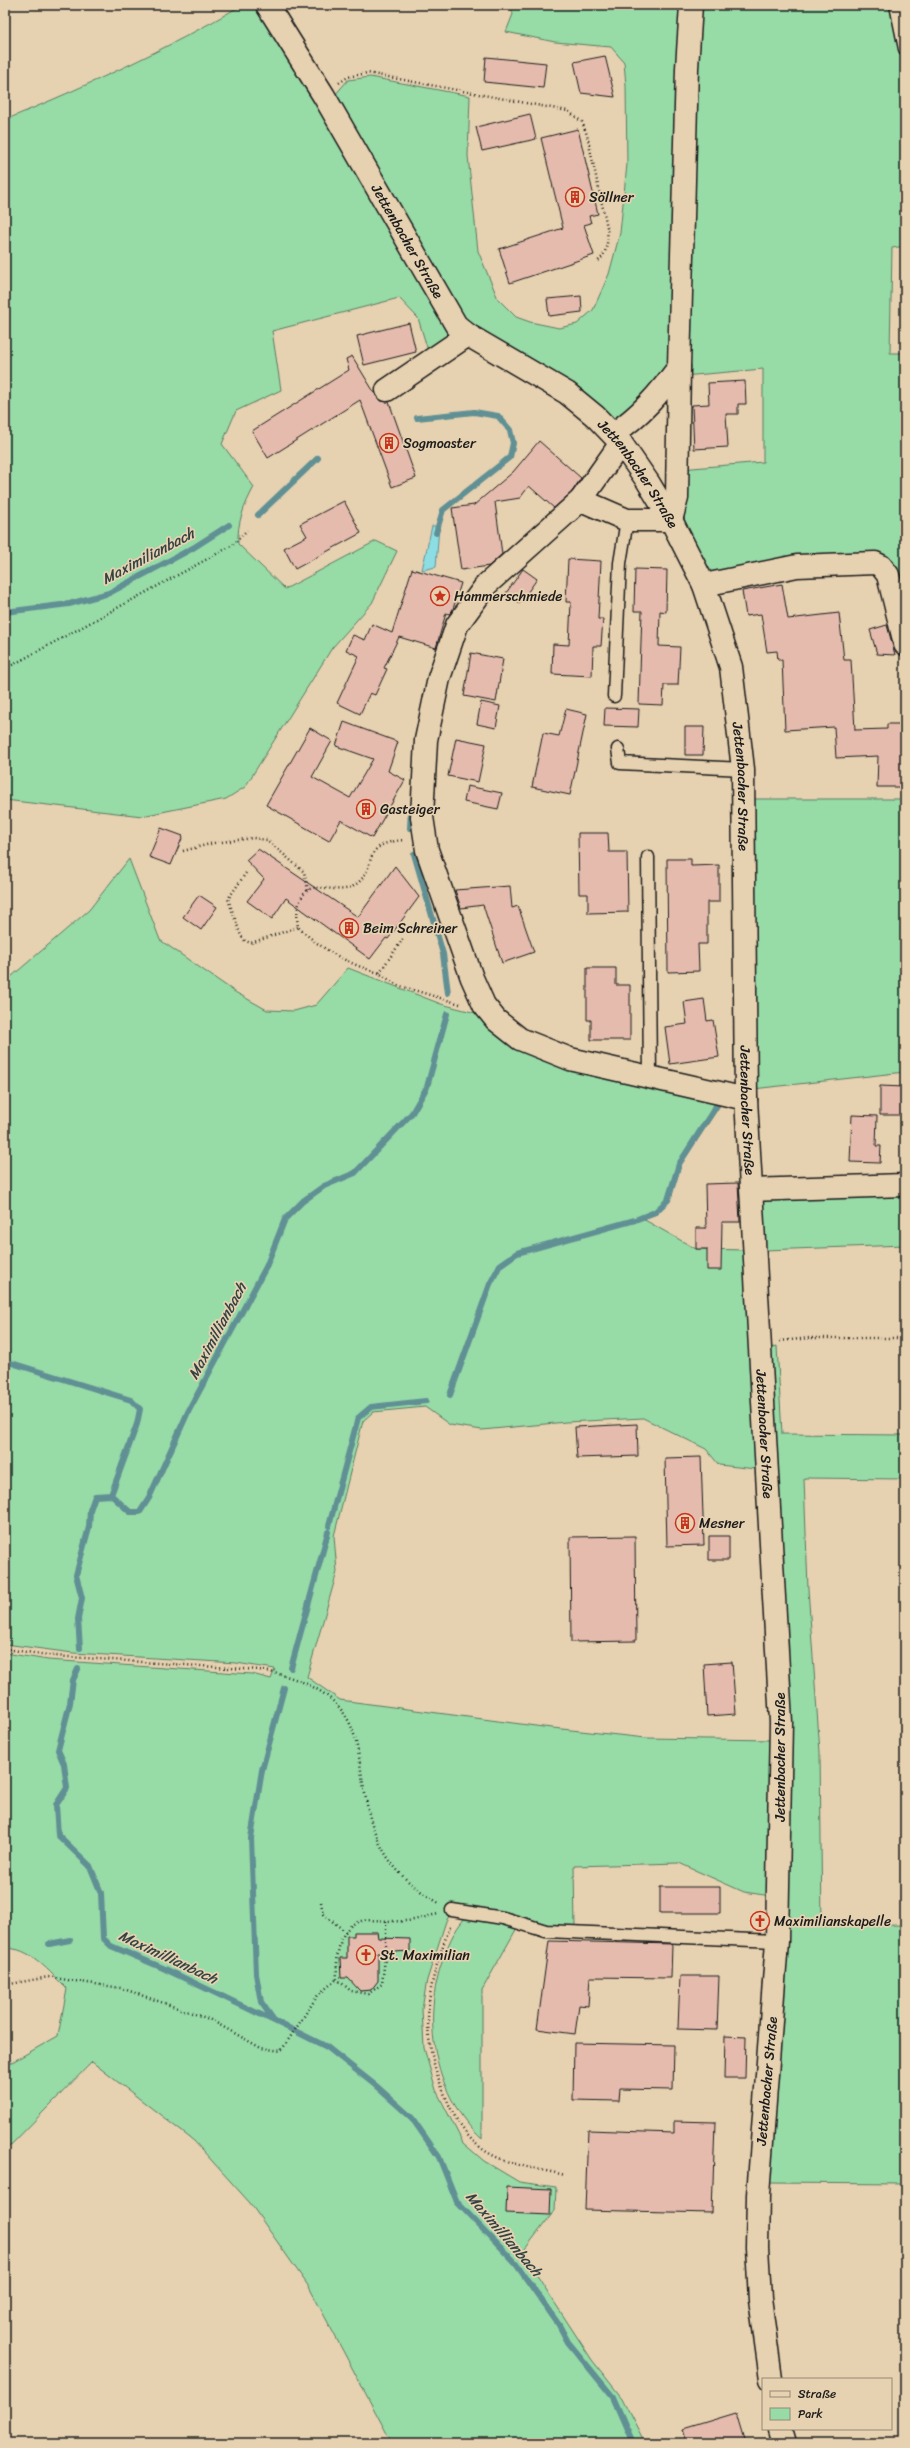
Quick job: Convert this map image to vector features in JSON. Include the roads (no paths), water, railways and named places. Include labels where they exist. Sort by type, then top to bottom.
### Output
[{"type":"street","name":"Jettenbacher Straße","points":[[267,5],[324,96],[456,325],[468,335],[567,393],[617,438],[648,482],[671,520],[704,585],[731,667],[743,769],[746,1099],[781,1722],[777,1941],[758,2195],[757,2247],[760,2299],[771,2378]]},
{"type":"street","points":[[581,500],[627,520],[671,520],[677,498],[687,68],[691,5]]},
{"type":"street","points":[[387,390],[468,335]]},
{"type":"street","points":[[679,367],[656,398],[617,438],[581,500],[487,584],[457,625],[439,678],[426,740],[422,810],[425,838],[443,900],[484,1005],[496,1020],[520,1039],[546,1051],[650,1078],[746,1099]]},
{"type":"street","points":[[704,585],[797,566],[875,563],[881,566],[888,575],[905,644]]},
{"type":"street","points":[[752,1190],[905,1185]]},
{"type":"street","points":[[781,2430],[785,2443]]},
{"type":"lane","points":[[896,5],[905,49]]},
{"type":"lane","points":[[614,696],[620,563],[627,520]]},
{"type":"lane","points":[[618,749],[620,763],[743,769]]},
{"type":"lane","points":[[648,857],[650,1078]]},
{"type":"lane","points":[[456,1911],[504,1918],[546,1931],[777,1941]]},
{"type":"water","points":[[432,526],[439,526],[436,567],[422,570]]},
{"type":"waterway","name":"Maximilianbach","points":[[417,418],[474,412],[498,416],[510,430],[513,443],[510,457],[443,510],[436,533]]},
{"type":"waterway","name":"Maximilianbach","points":[[258,515],[318,458]]},
{"type":"waterway","name":"Maximilianbach","points":[[5,612],[69,604],[109,593],[193,548],[229,525]]},
{"type":"waterway","name":"Maximilianbach","points":[[410,828],[411,809]]},
{"type":"waterway","name":"Maximilianbach","points":[[414,854],[443,954],[448,993]]},
{"type":"waterway","name":"Maximillianbach","points":[[80,1648],[78,1619],[82,1598],[76,1575],[89,1527],[90,1510],[95,1496],[111,1495],[130,1512],[140,1512],[149,1498],[188,1412],[266,1267],[285,1219],[303,1201],[324,1186],[355,1173],[412,1113],[427,1087],[447,1014]]},
{"type":"waterway","points":[[450,1395],[490,1284],[500,1265],[517,1253],[635,1220],[655,1212],[668,1200],[679,1164],[716,1106]]},
{"type":"waterway","points":[[5,1361],[131,1400],[140,1409],[137,1424],[111,1495]]},
{"type":"waterway","points":[[329,1526],[358,1418],[371,1407],[426,1401]]},
{"type":"waterway","points":[[291,1668],[328,1532]]},
{"type":"waterway","name":"Maximillianbach","points":[[78,1669],[73,1680],[70,1703],[58,1750],[64,1764],[67,1788],[56,1805],[58,1835],[90,1866],[101,1893],[103,1938],[111,1946],[163,1968],[293,2030]]},
{"type":"waterway","points":[[273,2019],[261,2002],[256,1974],[251,1838],[262,1770],[284,1688]]},
{"type":"waterway","points":[[49,1944],[70,1940]]},
{"type":"waterway","name":"Maximillianbach","points":[[297,2032],[327,2047],[375,2085],[412,2118],[439,2157],[457,2202],[516,2264],[559,2325],[568,2342],[613,2397],[633,2443]]},
{"type":"place","name":"Söllner","points":[[575,197]]},
{"type":"place","name":"Sogmoaster","points":[[389,443]]},
{"type":"place","name":"Hammerschmiede","points":[[440,596]]},
{"type":"place","name":"Gasteiger","points":[[366,809]]},
{"type":"place","name":"Beim Schreiner","points":[[349,928]]},
{"type":"place","name":"Mesner","points":[[685,1523]]},
{"type":"place","name":"Maximilianskapelle","points":[[760,1921]]},
{"type":"place","name":"St. Maximilian","points":[[366,1955]]}]
